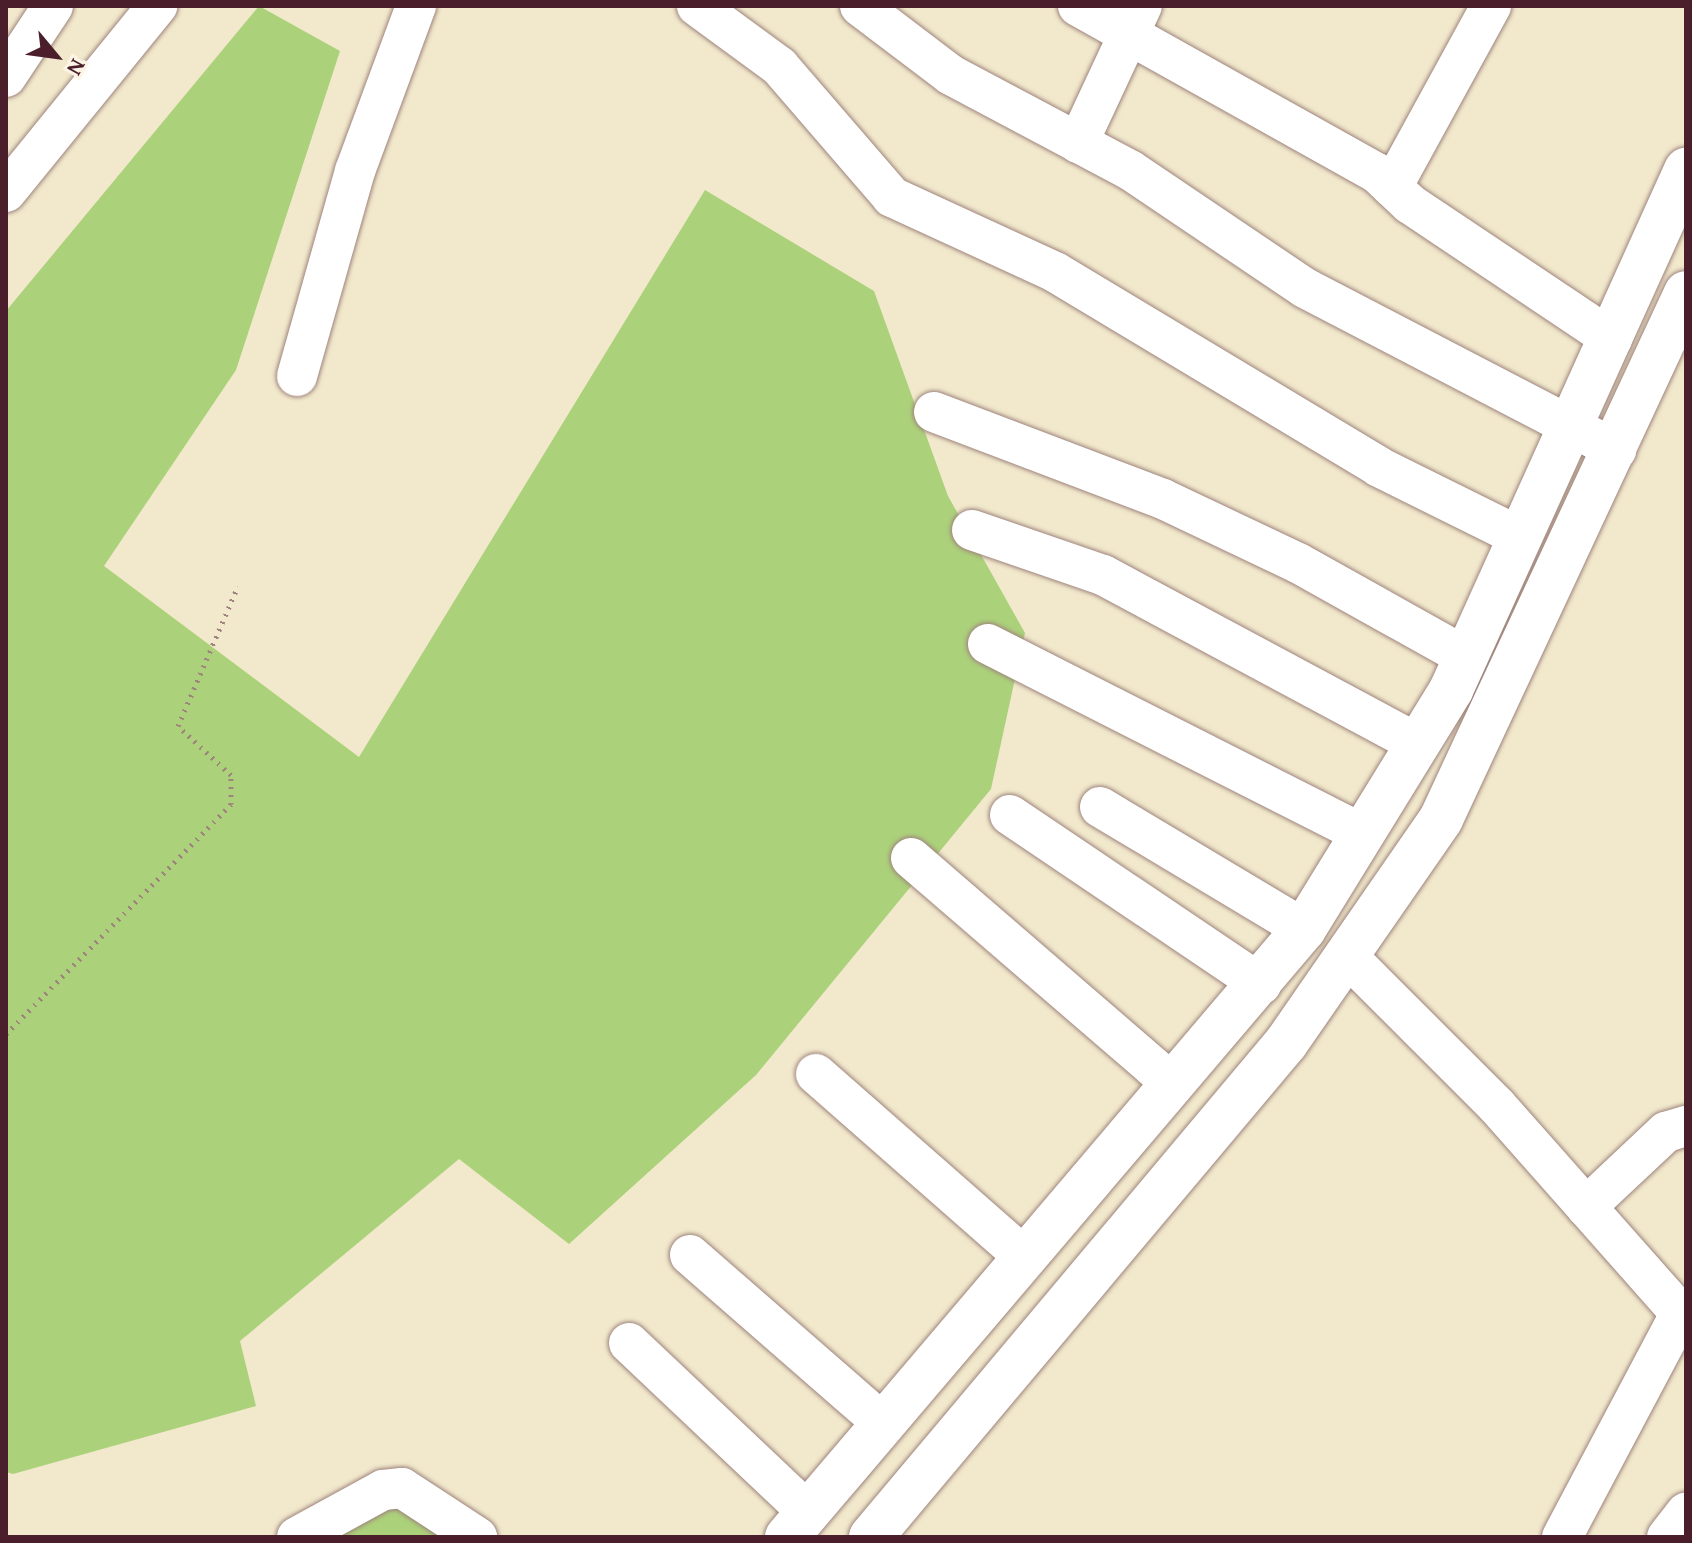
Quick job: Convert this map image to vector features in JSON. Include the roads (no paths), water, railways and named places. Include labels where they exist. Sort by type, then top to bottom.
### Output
[{"type":"main road","points":[[797,1524],[1261,984],[1304,929],[1418,744],[1466,657],[1686,170]]},
{"type":"main road","points":[[871,1537],[1286,1043],[1441,819],[1616,450],[1686,293]]},
{"type":"street","points":[[6,77],[53,6]]},
{"type":"street","points":[[6,192],[157,6]]},
{"type":"street","points":[[297,376],[355,171],[416,6]]},
{"type":"street","points":[[697,6],[779,66],[892,197],[1055,272],[1379,467],[1520,537]]},
{"type":"street","points":[[860,6],[951,75],[1078,143],[1305,288],[1569,430],[1616,450]]},
{"type":"street","points":[[1078,6],[1134,21],[1392,187],[1612,339]]},
{"type":"street","points":[[1392,187],[1491,6]]},
{"type":"street","points":[[1078,143],[1134,21]]},
{"type":"street","points":[[934,412],[1163,499],[1298,563],[1466,657]]},
{"type":"street","points":[[972,530],[1103,575],[1418,744]]},
{"type":"street","points":[[988,644],[1363,834]]},
{"type":"street","points":[[1100,807],[1304,929]]},
{"type":"street","points":[[1010,815],[1261,984]]},
{"type":"street","points":[[911,858],[1174,1085]]},
{"type":"street","points":[[1347,956],[1586,1207],[1683,1317],[1562,1537]]},
{"type":"street","points":[[816,1074],[1024,1257]]},
{"type":"street","points":[[1586,1207],[1666,1132],[1686,1126]]},
{"type":"street","points":[[690,1255],[884,1424]]},
{"type":"street","points":[[629,1343],[797,1524]]},
{"type":"street","points":[[297,1537],[383,1490],[402,1488],[477,1537]]},
{"type":"street","points":[[1667,1537],[1686,1513]]}]
